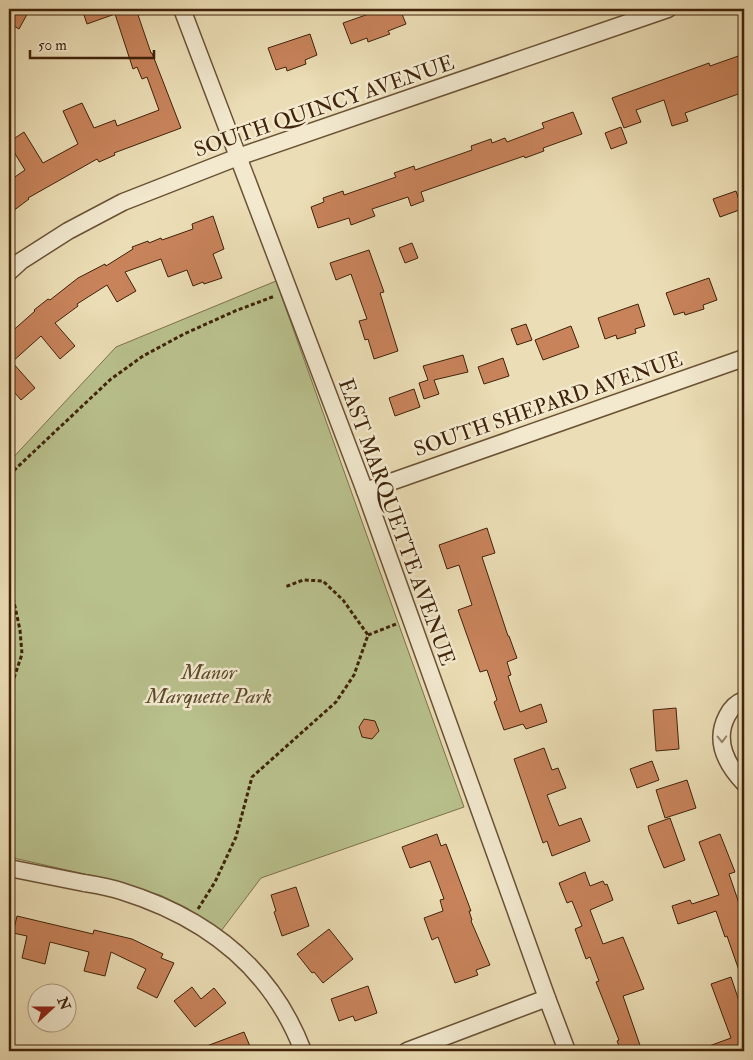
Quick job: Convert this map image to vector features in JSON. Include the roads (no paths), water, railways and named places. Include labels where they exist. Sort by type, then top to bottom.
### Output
[{"type":"street","name":"EAST MARQUETTE AVENUE","points":[[182,9],[365,490],[546,998],[567,1051]]},
{"type":"street","name":"SOUTH QUINCY AVENUE","points":[[9,272],[21,261],[68,231],[123,202],[238,157],[668,9]]},
{"type":"street","name":"SOUTH SHEPARD AVENUE","points":[[365,490],[744,358]]},
{"type":"street","points":[[744,700],[731,709],[723,724],[720,742],[725,757],[734,773],[744,783]]},
{"type":"street","points":[[9,868],[119,890],[160,904],[190,920],[230,947],[251,968],[285,1011],[303,1051]]},
{"type":"street","points":[[407,1051],[546,998]]},
{"type":"park label","name":"Manor Marquette Park","points":[[209,684]]}]
